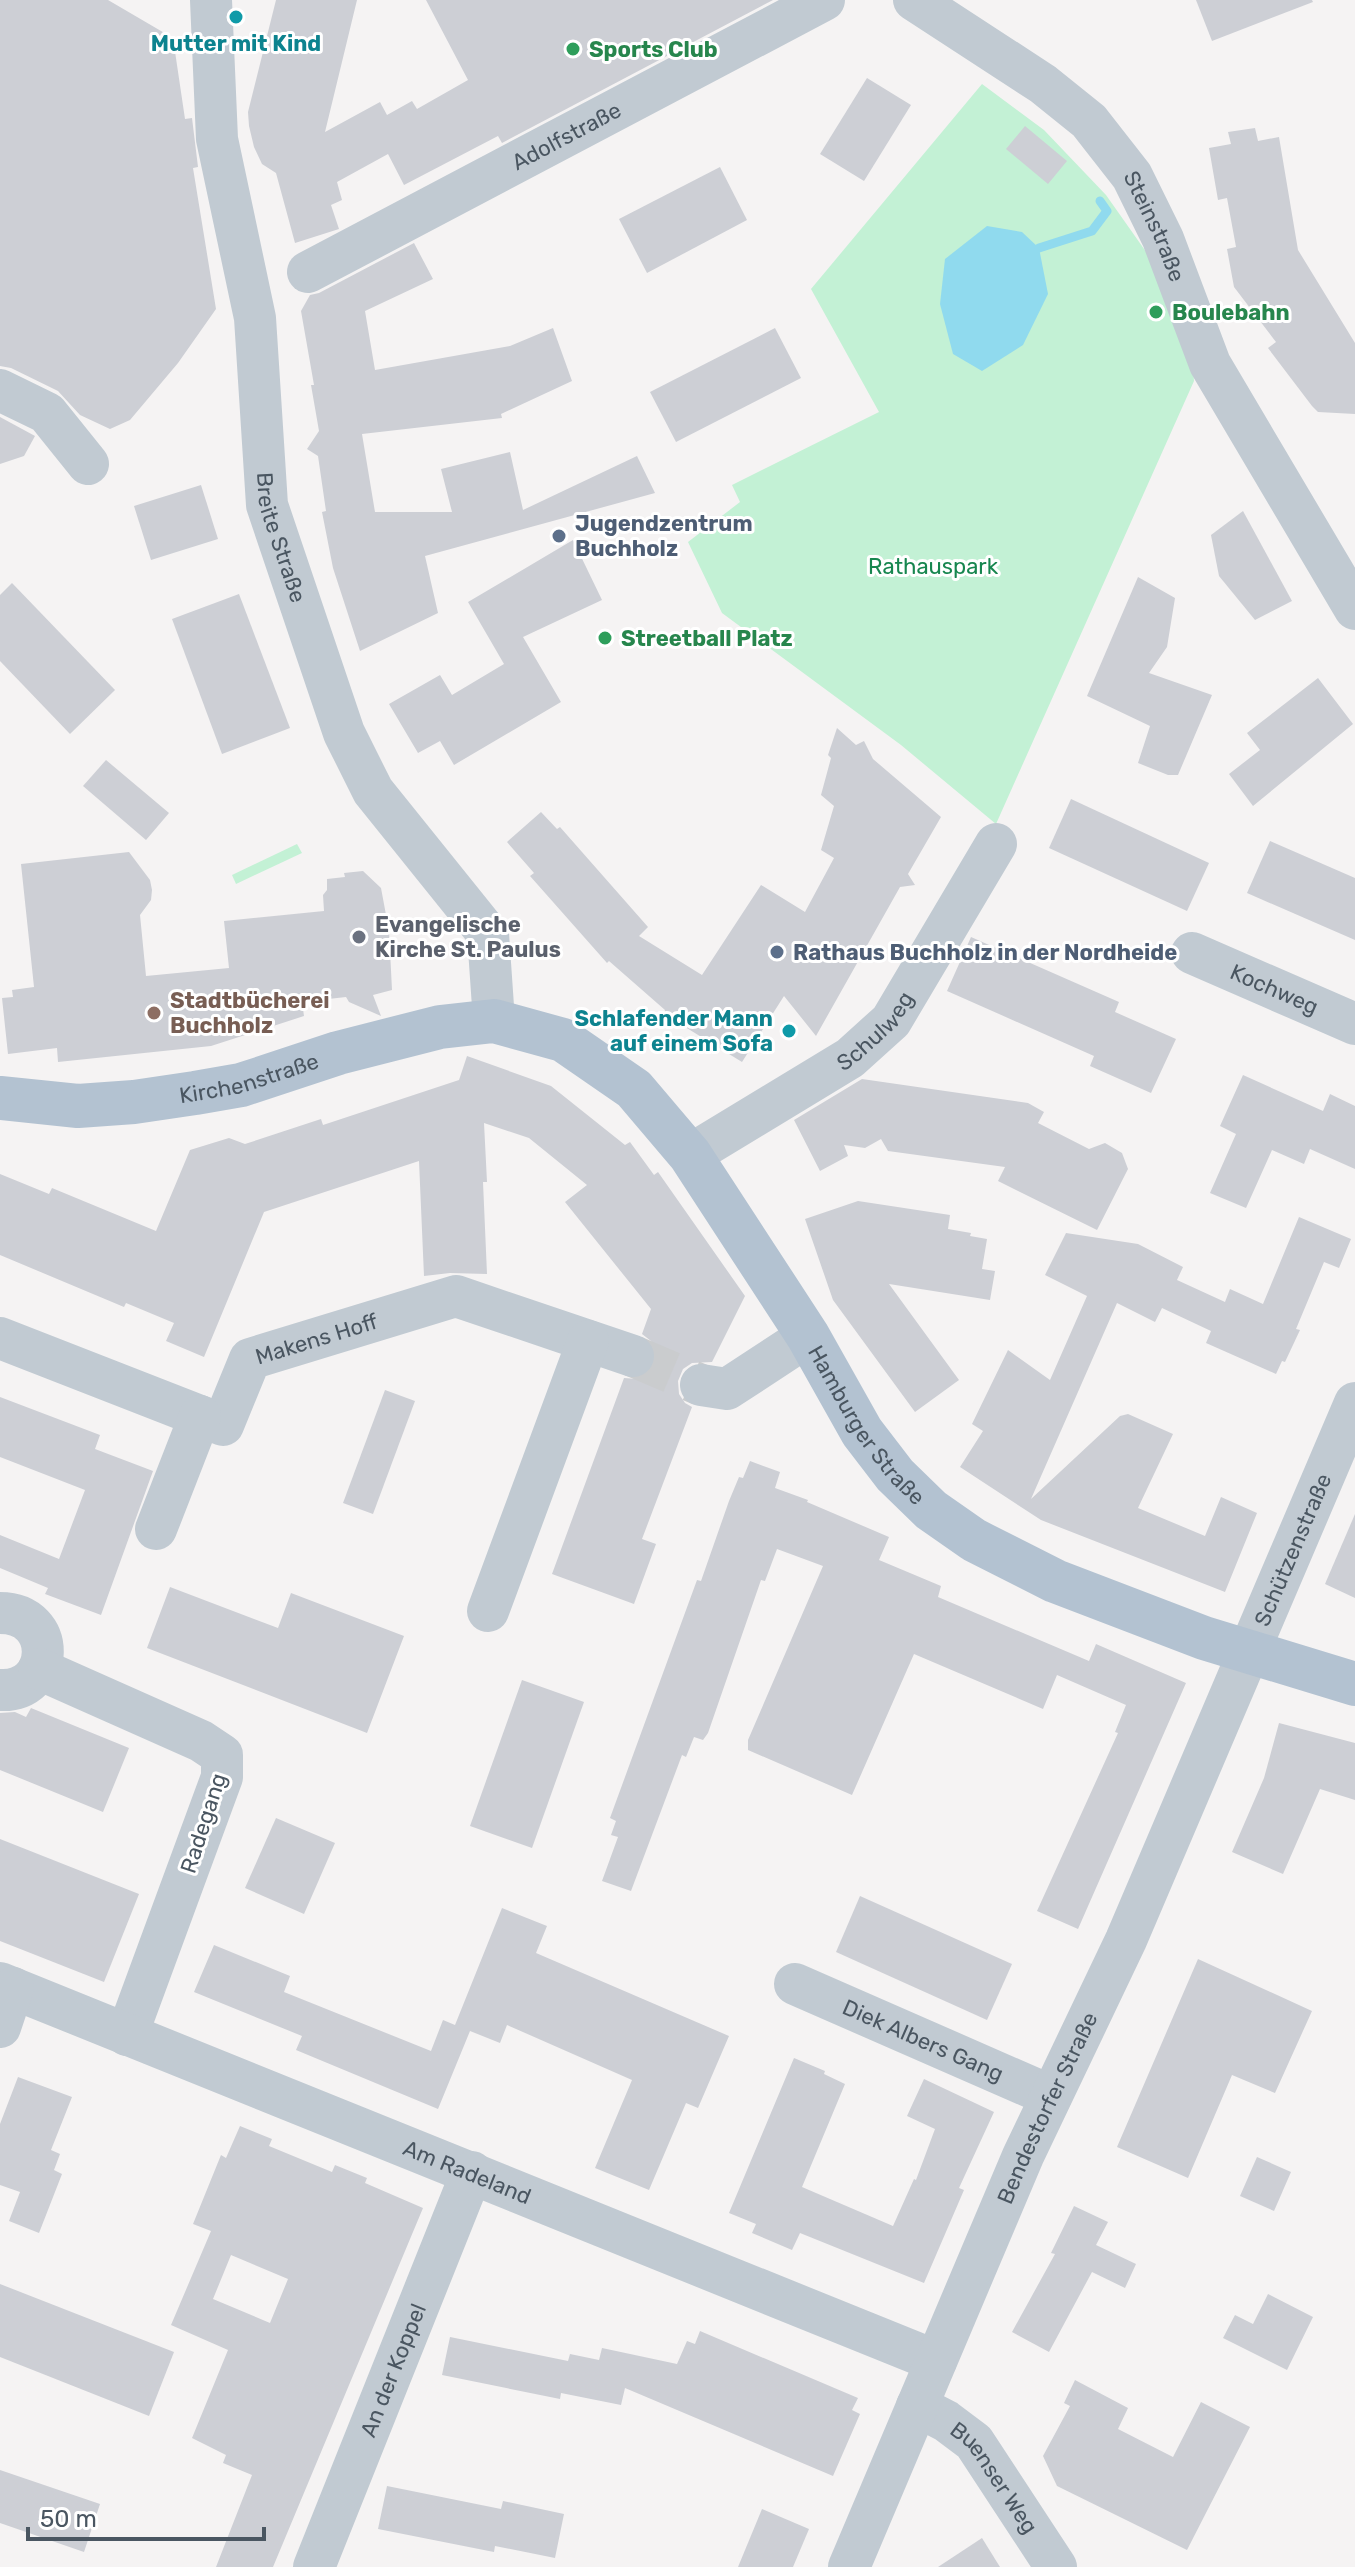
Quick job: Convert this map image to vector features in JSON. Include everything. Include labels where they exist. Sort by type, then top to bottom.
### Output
[{"type":"main road","name":"Kirchenstraße","points":[[0,1098],[78,1106],[195,1093],[241,1085],[338,1053],[440,1027],[494,1021]]},
{"type":"main road","name":"Hamburger Straße","points":[[494,1021],[563,1040],[634,1089],[690,1155],[808,1336],[862,1432],[895,1475],[952,1526],[1015,1563],[1055,1581],[1204,1638],[1355,1684]]},
{"type":"street","name":"Adolfstraße","points":[[308,272],[824,0]]},
{"type":"street","name":"Steinstraße","points":[[914,0],[1043,84],[1077,111],[1089,121],[1132,176],[1163,239],[1210,364],[1355,609]]},
{"type":"street","name":"Breite Straße","points":[[206,3],[204,142],[255,318],[267,505],[344,733],[373,791],[488,934],[494,1021]]},
{"type":"street","points":[[0,390],[47,413],[88,464]]},
{"type":"street","name":"Schulweg","points":[[690,1155],[850,1058],[891,1021],[996,844]]},
{"type":"street","name":"Kochweg","points":[[1192,953],[1355,1024]]},
{"type":"street","name":"Makens Hoff","points":[[200,1416],[223,1425],[250,1359],[456,1296],[633,1356]]},
{"type":"street","points":[[701,1385],[727,1389],[808,1336]]},
{"type":"street","points":[[0,1338],[200,1416],[156,1529]]},
{"type":"street","points":[[488,1611],[588,1341]]},
{"type":"street","name":"Schützenstraße","points":[[1250,1652],[1355,1403]]},
{"type":"street","points":[[0,1613],[20,1616],[36,1629],[43,1648],[39,1669],[25,1684],[15,1689],[0,1690]]},
{"type":"street","name":"Bendestorfer Straße","points":[[849,2567],[1051,2096],[1126,1940],[1250,1652]]},
{"type":"street","name":"Radegang","points":[[39,1669],[201,1741],[222,1755],[222,1777],[127,2035]]},
{"type":"street","name":"Diek Albers Gang","points":[[795,1984],[1051,2096]]},
{"type":"street","points":[[0,2027],[6,1986]]},
{"type":"street","name":"Am Radeland","points":[[6,1986],[936,2361]]},
{"type":"street","name":"An der Koppel","points":[[314,2567],[472,2172]]},
{"type":"street","name":"Buenser Weg","points":[[917,2406],[946,2421],[974,2442],[1056,2567]]},
{"type":"green space","name":"Rathauspark","points":[[982,84],[1044,130],[1106,195],[1161,273],[1191,343],[1194,381],[996,824],[901,745],[722,613],[688,542],[740,502],[732,485],[879,412],[811,289]]},
{"type":"green space","points":[[297,844],[302,853],[236,884],[232,875]]},
{"type":"water","points":[[987,226],[1022,232],[1039,248],[1048,294],[1023,345],[982,371],[953,354],[940,304],[945,259]]},
{"type":"building","points":[[0,0],[108,0],[173,38],[185,119],[192,118],[198,167],[193,168],[216,309],[178,363],[130,420],[110,429],[80,415],[58,391],[11,368],[0,366]]},
{"type":"building","points":[[276,0],[357,0],[325,132],[380,102],[387,115],[412,101],[417,109],[468,80],[426,0],[773,0],[502,143],[498,136],[404,185],[388,154],[337,182],[342,200],[331,205],[339,229],[295,243],[276,173],[262,164],[249,126],[248,112]]},
{"type":"building","points":[[1196,0],[1312,0],[1313,2],[1212,41]]},
{"type":"building","points":[[867,78],[911,105],[864,181],[820,154]]},
{"type":"building","points":[[1025,126],[1067,161],[1048,184],[1006,149]]},
{"type":"building","points":[[1255,128],[1258,141],[1279,137],[1298,250],[1355,343],[1355,414],[1318,412],[1312,406],[1268,348],[1276,342],[1234,287],[1227,249],[1236,247],[1227,198],[1218,200],[1209,148],[1231,144],[1228,132]]},
{"type":"building","points":[[720,167],[747,220],[647,273],[619,219]]},
{"type":"building","points":[[414,243],[433,279],[365,311],[375,370],[510,346],[553,328],[572,381],[501,414],[502,418],[362,434],[375,512],[452,512],[441,469],[510,452],[523,510],[637,456],[655,493],[425,556],[438,613],[360,651],[333,568],[322,512],[326,511],[318,456],[307,449],[319,431],[301,311],[310,295]]},
{"type":"building","points":[[775,328],[801,378],[676,442],[650,392]]},
{"type":"building","points":[[0,417],[35,436],[24,456],[0,464]]},
{"type":"building","points":[[201,485],[218,539],[151,560],[134,506]]},
{"type":"building","points":[[1243,511],[1292,601],[1255,620],[1219,576],[1211,535]]},
{"type":"building","points":[[573,540],[602,600],[523,637],[561,702],[454,765],[440,741],[418,753],[389,704],[440,675],[452,695],[504,664],[468,602]]},
{"type":"building","points":[[1138,577],[1175,598],[1167,647],[1149,673],[1212,695],[1178,775],[1168,775],[1138,763],[1150,726],[1087,696]]},
{"type":"building","points":[[12,583],[115,690],[70,734],[0,661],[0,595]]},
{"type":"building","points":[[239,594],[290,728],[222,754],[172,619]]},
{"type":"building","points":[[1318,678],[1353,724],[1253,806],[1229,774],[1260,750],[1247,733]]},
{"type":"building","points":[[837,728],[856,745],[864,741],[873,759],[941,817],[908,874],[915,885],[900,887],[816,1036],[784,996],[742,1062],[664,1014],[665,1010],[609,961],[607,963],[530,876],[534,873],[507,842],[541,812],[557,829],[560,827],[648,927],[639,936],[702,975],[761,885],[805,912],[834,858],[821,850],[834,806],[821,795],[831,758],[828,755]]},
{"type":"building","points":[[106,760],[169,813],[146,840],[83,786]]},
{"type":"building","points":[[1071,799],[1209,863],[1187,911],[1049,848]]},
{"type":"building","points":[[1270,841],[1355,878],[1355,940],[1247,893]]},
{"type":"building","points":[[129,852],[150,880],[152,890],[151,900],[140,915],[146,976],[229,968],[224,921],[324,911],[323,895],[327,890],[327,879],[363,871],[381,888],[389,931],[392,990],[373,995],[381,1016],[349,1002],[346,997],[302,1002],[304,1016],[211,1046],[58,1062],[57,1048],[8,1054],[2,998],[13,997],[12,990],[34,987],[21,864]]},
{"type":"building","points":[[971,937],[1119,1002],[1115,1012],[1176,1039],[1151,1093],[1090,1066],[1094,1056],[947,991]]},
{"type":"building","points":[[467,1056],[551,1086],[625,1145],[630,1142],[654,1175],[658,1172],[745,1296],[712,1362],[692,1363],[683,1369],[678,1381],[679,1394],[692,1407],[642,1539],[656,1544],[634,1604],[552,1574],[624,1378],[638,1379],[648,1374],[655,1364],[656,1351],[651,1341],[642,1334],[651,1309],[565,1202],[587,1185],[529,1138],[484,1123],[487,1274],[424,1276],[419,1161],[264,1212],[204,1357],[166,1341],[174,1323],[126,1303],[124,1307],[0,1255],[0,1174],[49,1194],[52,1188],[156,1231],[190,1150],[229,1138],[245,1144],[321,1119],[323,1125],[459,1080]]},
{"type":"building","points":[[1243,1075],[1323,1111],[1330,1094],[1355,1106],[1355,1169],[1310,1149],[1304,1164],[1272,1150],[1246,1208],[1210,1193],[1236,1134],[1220,1126]]},
{"type":"building","points":[[862,1079],[1028,1103],[1044,1112],[1038,1123],[1089,1149],[1105,1143],[1122,1153],[1128,1169],[1097,1230],[998,1181],[1005,1167],[888,1151],[881,1139],[865,1148],[844,1145],[848,1156],[820,1171],[794,1120]]},
{"type":"building","points":[[858,1201],[950,1215],[948,1229],[987,1239],[982,1269],[995,1271],[990,1300],[889,1284],[959,1380],[915,1412],[833,1300],[805,1219]]},
{"type":"building","points":[[1299,1217],[1351,1239],[1339,1268],[1324,1262],[1296,1329],[1300,1330],[1276,1374],[1206,1343],[1211,1331],[1162,1308],[1155,1322],[1117,1303],[1031,1499],[1120,1416],[1128,1414],[1173,1434],[1138,1508],[1205,1536],[1221,1497],[1257,1513],[1225,1592],[1041,1520],[960,1467],[983,1431],[972,1424],[1008,1350],[1050,1380],[1087,1296],[1045,1275],[1066,1233],[1138,1244],[1183,1267],[1177,1280],[1225,1302],[1230,1289],[1263,1304]]},
{"type":"building","points":[[385,1390],[415,1401],[373,1514],[343,1503]]},
{"type":"building","points":[[0,1397],[100,1435],[95,1449],[153,1471],[101,1615],[45,1594],[48,1588],[0,1568],[0,1535],[59,1559],[85,1490],[0,1457]]},
{"type":"building","points":[[750,1461],[780,1472],[775,1488],[889,1537],[879,1560],[941,1586],[938,1597],[1089,1661],[1096,1644],[1186,1683],[1078,1929],[1037,1911],[1118,1733],[1115,1732],[1126,1705],[1057,1675],[1043,1709],[914,1654],[852,1795],[748,1750],[748,1740],[823,1566],[777,1549],[765,1581],[761,1580],[708,1733],[703,1740],[694,1737],[686,1757],[682,1755],[631,1891],[602,1881],[618,1837],[611,1835],[616,1821],[610,1818],[697,1580],[701,1581],[729,1501]]},
{"type":"building","points":[[1355,1514],[1355,1598],[1325,1584]]},
{"type":"building","points":[[170,1587],[278,1628],[291,1593],[404,1636],[367,1733],[147,1648]]},
{"type":"building","points":[[522,1680],[584,1702],[532,1848],[470,1826]]},
{"type":"building","points":[[31,1708],[129,1748],[103,1812],[0,1770],[0,1713],[15,1712],[26,1717]]},
{"type":"building","points":[[1279,1723],[1355,1743],[1355,1800],[1320,1789],[1283,1874],[1232,1852],[1264,1778]]},
{"type":"building","points":[[276,1818],[335,1843],[304,1914],[245,1888]]},
{"type":"building","points":[[0,1839],[139,1894],[104,1982],[0,1941]]},
{"type":"building","points":[[860,1896],[1012,1964],[987,2020],[836,1952]]},
{"type":"building","points":[[502,1908],[547,1926],[536,1953],[729,2036],[698,2108],[686,2103],[649,2190],[595,2168],[632,2080],[507,2025],[500,2043],[470,2031],[438,2109],[296,2050],[302,2036],[194,1992],[214,1945],[290,1976],[284,1992],[431,2051],[443,2020],[455,2025]]},
{"type":"building","points":[[1198,1959],[1312,2011],[1275,2093],[1232,2075],[1188,2178],[1117,2147]]},
{"type":"building","points":[[794,2058],[825,2071],[824,2074],[845,2084],[802,2187],[893,2226],[916,2180],[935,2129],[907,2116],[924,2079],[994,2112],[959,2188],[964,2190],[924,2283],[800,2233],[792,2250],[752,2233],[756,2224],[729,2213]]},
{"type":"building","points":[[18,2077],[72,2097],[51,2150],[60,2154],[54,2170],[62,2174],[39,2233],[9,2221],[20,2192],[0,2185],[0,2124]]},
{"type":"building","points":[[240,2126],[272,2139],[269,2146],[332,2172],[335,2165],[367,2178],[365,2183],[423,2208],[273,2567],[216,2567],[252,2475],[223,2463],[226,2455],[192,2438],[228,2350],[171,2325],[211,2231],[193,2224],[221,2155],[226,2158]],"holes":[[[231,2255],[288,2279],[270,2323],[213,2299]]]},
{"type":"building","points":[[1257,2157],[1291,2172],[1274,2211],[1240,2196]]},
{"type":"building","points":[[1074,2206],[1108,2222],[1096,2245],[1136,2264],[1125,2288],[1092,2272],[1049,2352],[1012,2332],[1055,2254],[1051,2253]]},
{"type":"building","points":[[0,2284],[174,2352],[149,2416],[0,2357]]},
{"type":"building","points":[[1268,2294],[1313,2317],[1287,2370],[1223,2338],[1235,2315],[1253,2324]]},
{"type":"building","points":[[700,2331],[858,2398],[852,2410],[860,2414],[833,2476],[625,2388],[621,2405],[561,2393],[560,2399],[442,2375],[450,2337],[568,2361],[570,2354],[599,2360],[602,2348],[677,2364],[687,2341],[695,2344]]},
{"type":"building","points":[[1075,2380],[1128,2408],[1118,2429],[1173,2457],[1201,2402],[1250,2427],[1187,2550],[1057,2486],[1043,2456],[1070,2406],[1064,2403]]},
{"type":"building","points":[[0,2470],[100,2504],[84,2552],[0,2523]]},
{"type":"building","points":[[387,2486],[501,2509],[503,2501],[564,2514],[555,2558],[495,2546],[494,2552],[378,2529]]},
{"type":"building","points":[[762,2509],[809,2529],[793,2567],[738,2567]]},
{"type":"building","points":[[982,2538],[1000,2567],[938,2567]]},
{"type":"waterway","points":[[1039,248],[1092,231],[1107,211],[1100,201]]},
{"type":"tunnel","points":[[633,1356],[701,1385]]},
{"type":"place","name":"Mutter mit Kind","points":[[236,17]]},
{"type":"place","name":"Sports Club","points":[[573,49]]},
{"type":"place","name":"Boulebahn","points":[[1156,312]]},
{"type":"place","name":"Jugendzentrum Buchholz","points":[[559,536]]},
{"type":"place","name":"Streetball Platz","points":[[605,638]]},
{"type":"place","name":"Evangelische Kirche St. Paulus","points":[[359,937]]},
{"type":"place","name":"Rathaus Buchholz in der Nordheide","points":[[777,952]]},
{"type":"place","name":"Stadtbücherei Buchholz","points":[[154,1013]]},
{"type":"place","name":"Schlafender Mann auf einem Sofa","points":[[789,1031]]}]
